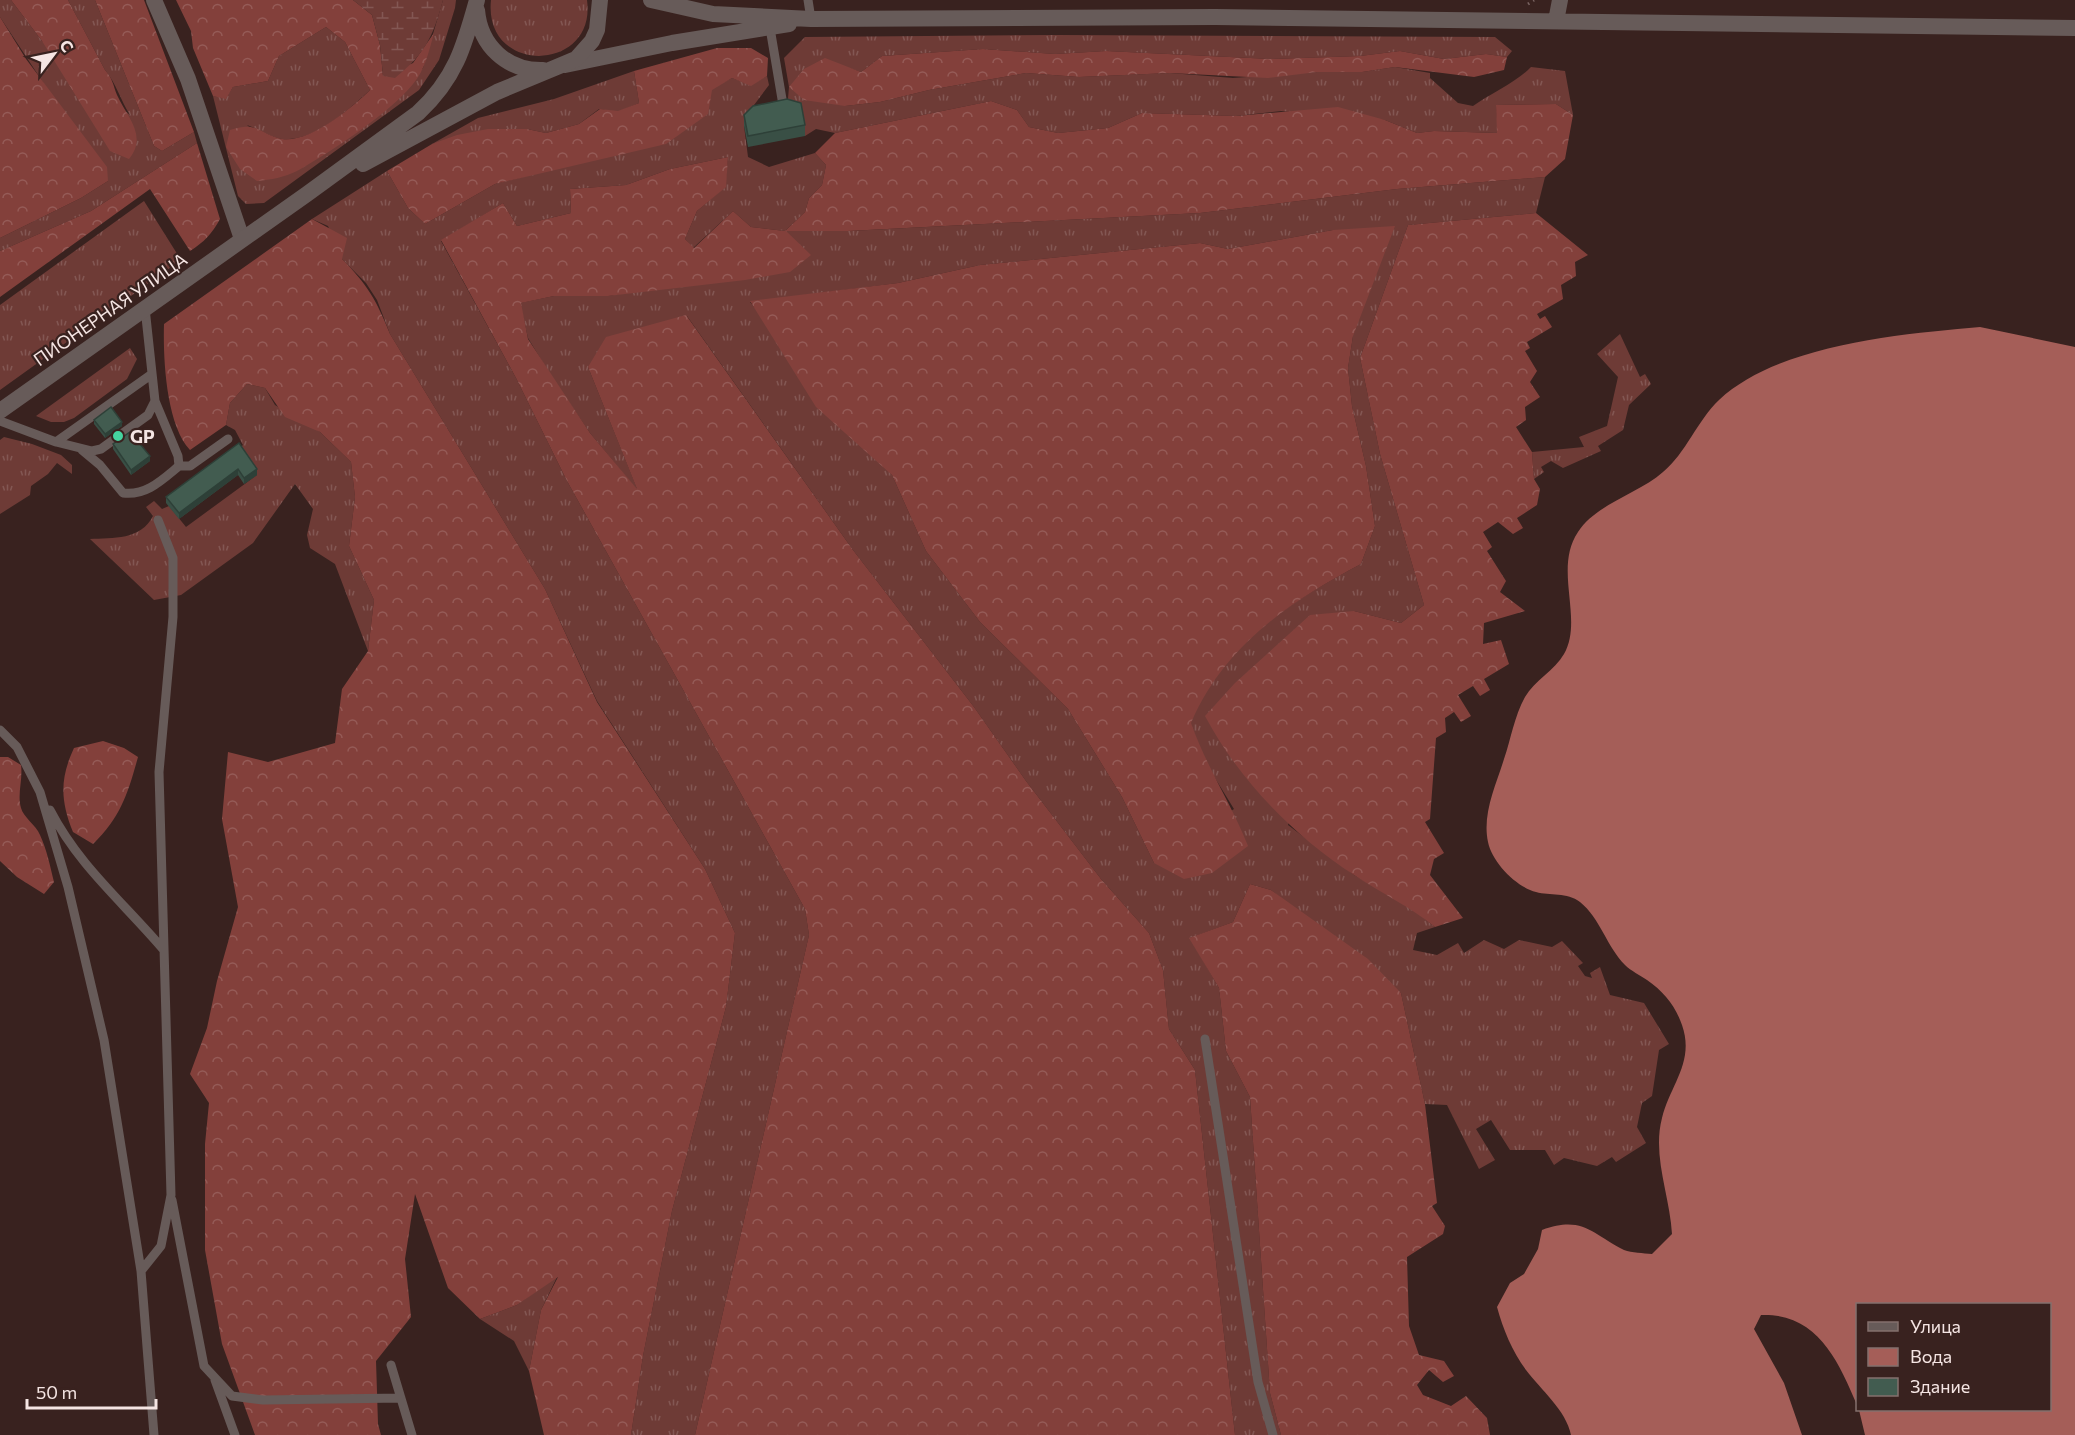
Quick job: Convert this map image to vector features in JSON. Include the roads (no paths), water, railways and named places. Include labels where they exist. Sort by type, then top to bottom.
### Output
[{"type":"street","points":[[154,0],[188,79],[242,239]]},
{"type":"street","points":[[477,0],[480,29],[497,54],[525,69],[561,66],[672,43],[770,28],[811,19]]},
{"type":"street","points":[[307,194],[433,99],[453,71],[461,55],[477,0]]},
{"type":"street","points":[[307,194],[465,108],[576,58],[592,41],[600,19],[600,0]]},
{"type":"street","points":[[651,0],[713,14],[811,19],[1215,17],[2075,28]]},
{"type":"street","points":[[1556,21],[1560,0]]},
{"type":"street","name":"ПИОНЕРНАЯ УЛИЦА","points":[[0,411],[307,194]]},
{"type":"lane","points":[[808,0],[811,19]]},
{"type":"lane","points":[[770,28],[783,105]]},
{"type":"lane","points":[[145,308],[154,401],[178,456],[179,466]]},
{"type":"lane","points":[[56,442],[152,374]]},
{"type":"lane","points":[[0,421],[82,450],[101,449],[148,415],[154,401]]},
{"type":"lane","points":[[82,450],[100,465],[123,493],[137,495],[179,466],[190,466],[228,439]]},
{"type":"lane","points":[[158,520],[173,558],[173,617],[159,772],[171,1195],[204,1366],[232,1396],[263,1400],[401,1398]]},
{"type":"lane","points":[[0,730],[17,747],[65,840],[96,879],[163,949]]},
{"type":"lane","points":[[40,792],[68,886],[104,1040],[141,1271],[154,1435]]},
{"type":"lane","points":[[1205,1038],[1258,1382],[1273,1435]]},
{"type":"lane","points":[[141,1271],[161,1246],[171,1195]]},
{"type":"lane","points":[[391,1365],[412,1435]]},
{"type":"lane","points":[[213,1375],[235,1435]]},
{"type":"water","points":[[1980,327],[2075,347],[2075,1435],[1865,1435],[1859,1411],[2051,1411],[2051,1303],[1856,1303],[1856,1403],[1833,1356],[1811,1331],[1797,1322],[1780,1316],[1761,1315],[1754,1329],[1784,1383],[1802,1435],[1571,1435],[1559,1409],[1516,1355],[1497,1307],[1510,1283],[1524,1274],[1538,1249],[1542,1230],[1556,1226],[1578,1226],[1586,1228],[1624,1250],[1652,1254],[1672,1234],[1660,1161],[1659,1132],[1666,1106],[1680,1073],[1685,1038],[1679,1018],[1664,994],[1625,965],[1613,950],[1593,916],[1580,902],[1564,895],[1541,893],[1528,889],[1506,873],[1494,858],[1488,842],[1488,810],[1518,712],[1529,691],[1564,654],[1571,625],[1568,562],[1571,546],[1586,522],[1595,514],[1663,472],[1685,446],[1711,408],[1744,381],[1774,366],[1807,354],[1879,338]]},
{"type":"place","name":"GP","points":[[118,436]]}]
